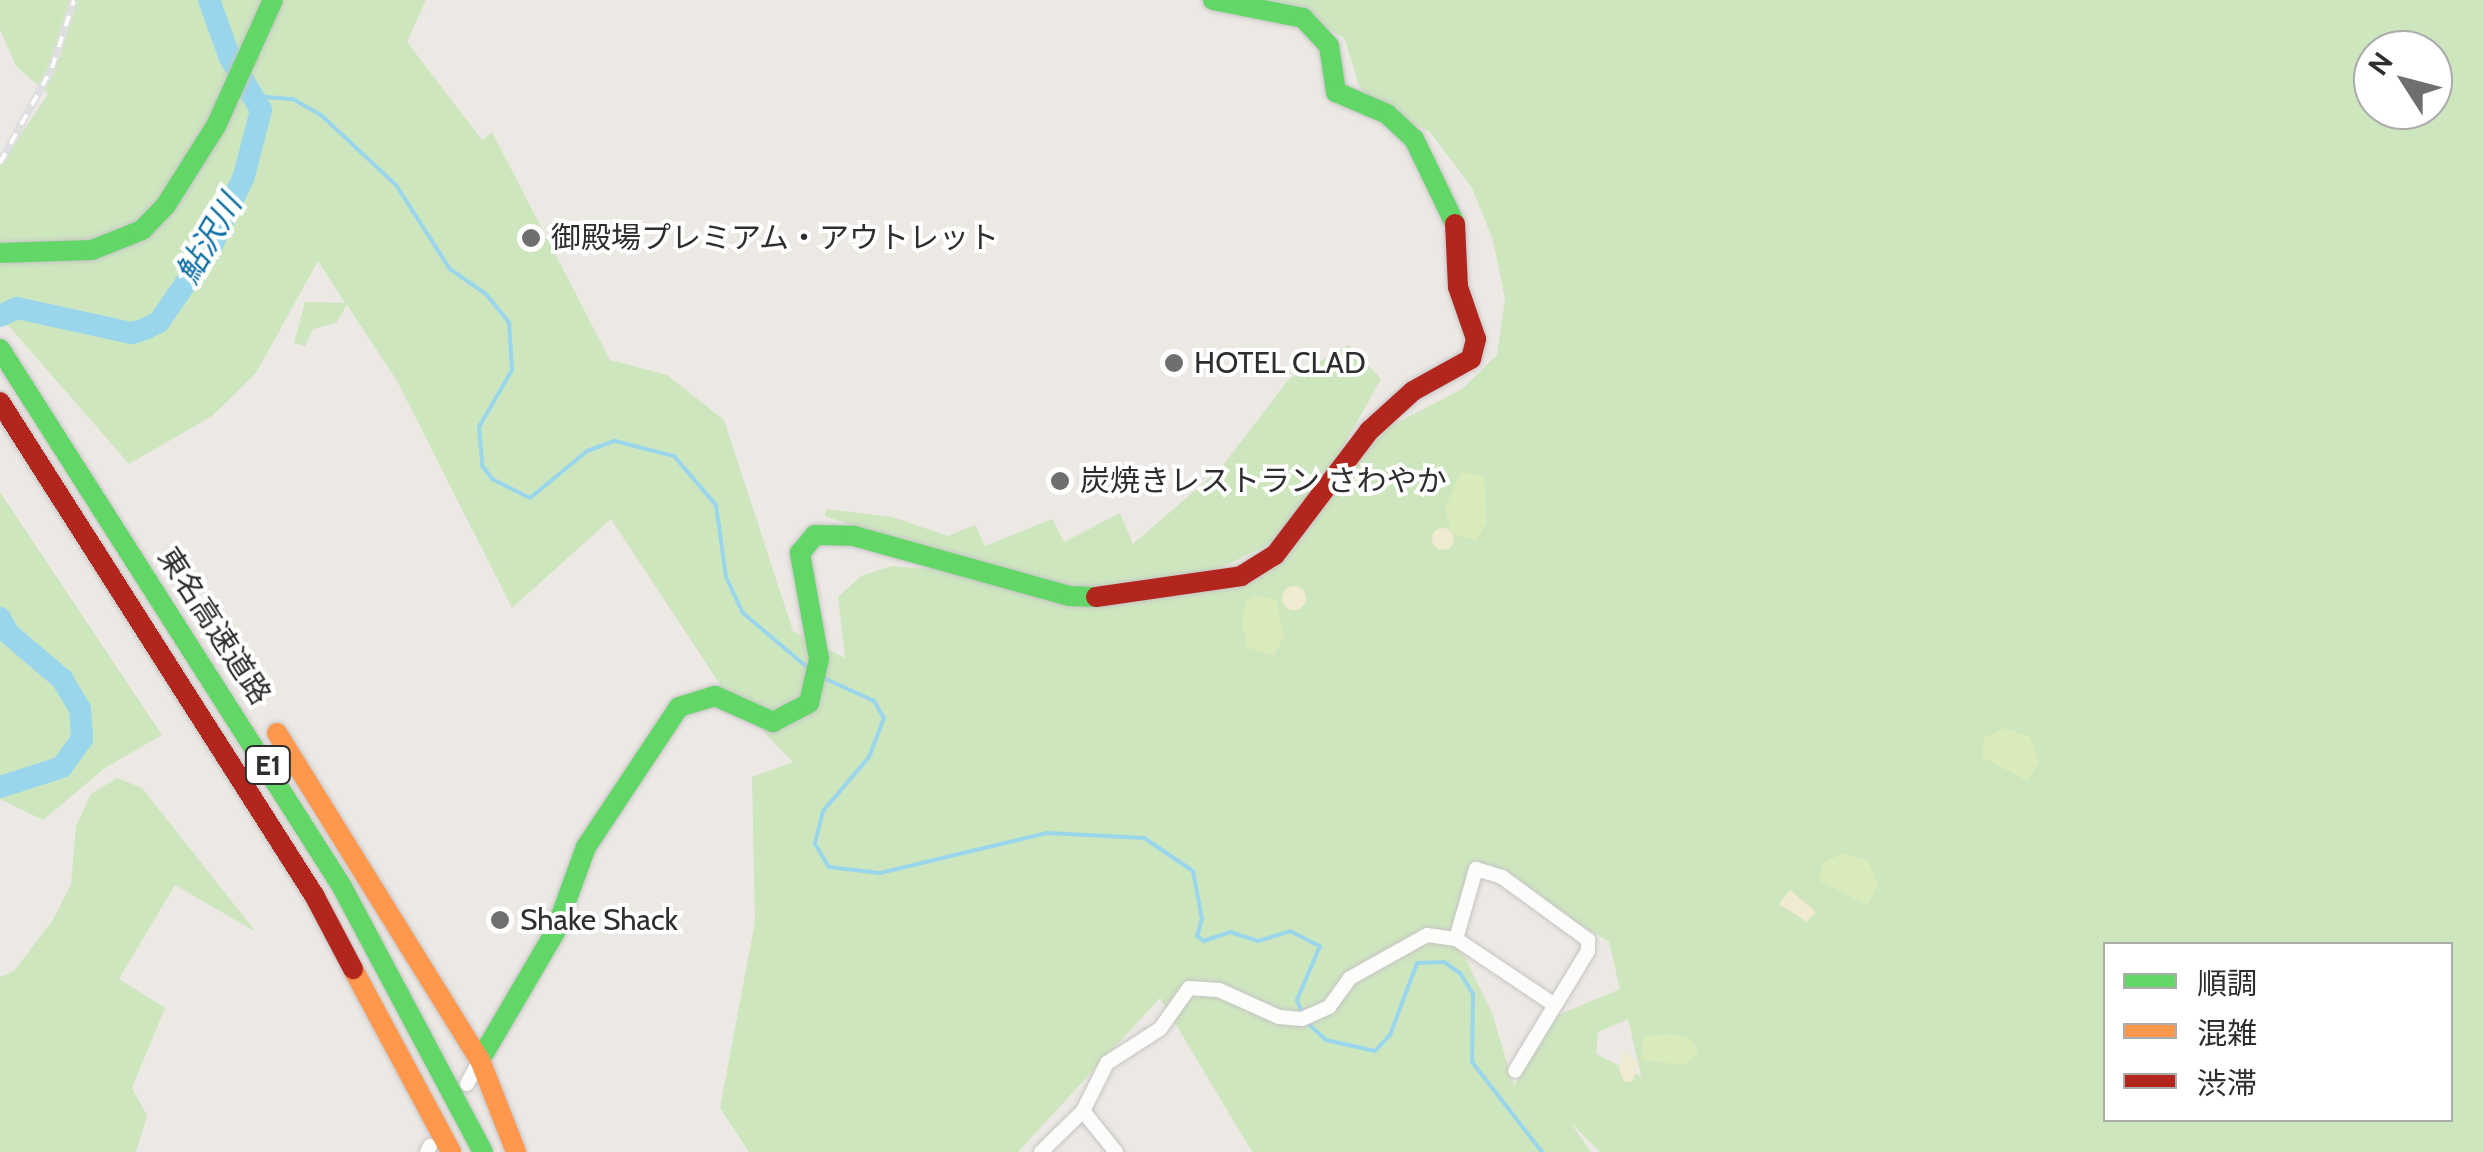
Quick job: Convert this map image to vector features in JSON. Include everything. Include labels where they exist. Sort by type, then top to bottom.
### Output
[{"type":"main road","points":[[0,253],[92,250],[142,230],[166,205],[216,126],[255,49],[273,0]]},
{"type":"main road","points":[[480,1060],[555,932],[586,846],[679,707],[715,696],[760,717],[784,720],[806,702],[816,652],[800,553],[826,532],[1069,596],[1113,597],[1252,573],[1274,555],[1369,431],[1413,391],[1471,359],[1476,339],[1458,287],[1456,226],[1414,140],[1387,114],[1336,92],[1329,46],[1303,18],[1213,0]]},
{"type":"main road","points":[[0,340],[27,392]]},
{"type":"main road","name":"東名高速道路","points":[[0,349],[332,869],[483,1152]]},
{"type":"main road","name":"東名高速道路","points":[[0,402],[314,895],[452,1152]]},
{"type":"main road","points":[[278,733],[480,1060],[516,1152]]},
{"type":"street","points":[[1456,938],[1476,869],[1502,877],[1588,940],[1588,952],[1515,1072]]},
{"type":"street","points":[[1041,1152],[1084,1111],[1107,1063],[1160,1029],[1189,988],[1219,990],[1279,1017],[1302,1020],[1329,1007],[1350,978],[1394,959],[1409,944],[1427,936],[1456,938],[1554,1004]]},
{"type":"street","points":[[467,1084],[480,1060]]},
{"type":"street","points":[[1084,1111],[1116,1152]]},
{"type":"green space","points":[[0,0],[426,0],[407,42],[482,140],[492,132],[610,360],[667,375],[724,420],[793,631],[845,658],[838,597],[861,576],[891,566],[928,569],[934,553],[825,516],[826,509],[892,517],[948,536],[975,525],[985,546],[1052,519],[1064,542],[1120,513],[1133,544],[1220,469],[1289,379],[1349,345],[1381,379],[1309,507],[1352,446],[1462,389],[1497,355],[1505,299],[1493,240],[1472,188],[1430,132],[1374,104],[1359,86],[1345,39],[1300,12],[1235,0],[2483,0],[2483,1152],[1600,1152],[1570,1122],[1591,1152],[1252,1152],[1160,998],[1018,1152],[749,1152],[720,1108],[755,922],[752,777],[793,762],[727,695],[611,519],[512,608],[397,381],[347,305],[336,323],[313,329],[305,346],[294,343],[305,302],[345,303],[318,261],[256,373],[212,416],[129,464],[0,316],[0,165],[48,94],[16,66],[0,30]],"holes":[[[1291,534],[1276,559],[1155,599]],[[1480,864],[1609,942],[1620,989],[1556,1016],[1514,1086],[1492,1013],[1456,939]],[[1628,1019],[1641,1075],[1640,1076],[1596,1054],[1598,1032]]]},
{"type":"green space","points":[[1461,472],[1484,476],[1487,522],[1476,541],[1451,533],[1445,508]]},
{"type":"green space","points":[[0,492],[162,735],[105,768],[43,820],[0,799]]},
{"type":"green space","points":[[1255,596],[1276,599],[1284,637],[1273,656],[1247,647],[1242,622],[1246,600]]},
{"type":"green space","points":[[2005,728],[2030,737],[2039,762],[2028,781],[1982,757],[1984,738]]},
{"type":"green space","points":[[117,778],[142,788],[256,932],[175,885],[119,979],[165,1008],[132,1088],[147,1116],[136,1152],[0,1152],[0,977],[14,971],[52,921],[71,884],[76,826],[91,794]]},
{"type":"green space","points":[[1844,853],[1868,861],[1878,886],[1867,905],[1820,881],[1822,863]]},
{"type":"green space","points":[[1674,1034],[1691,1039],[1699,1052],[1684,1065],[1641,1060],[1644,1036]]},
{"type":"sand","points":[[1443,528],[1451,531],[1451,547],[1443,550],[1435,547],[1432,539],[1435,531]]},
{"type":"sand","points":[[1294,586],[1306,598],[1294,610],[1282,598]]},
{"type":"sand","points":[[1790,890],[1816,912],[1807,922],[1779,904]]},
{"type":"sand","points":[[1624,1051],[1638,1062],[1633,1081],[1624,1082],[1619,1068]]},
{"type":"waterway","name":"鮎沢川","points":[[0,316],[17,308],[132,333],[145,329],[159,322],[213,243],[244,176],[261,110],[230,58],[209,0]]},
{"type":"waterway","points":[[256,96],[293,99],[322,116],[396,185],[450,269],[486,294],[509,322],[512,370],[479,427],[482,465],[492,479],[530,498],[587,451],[615,441],[674,456],[716,505],[726,577],[743,613],[807,667]]},
{"type":"waterway","name":"鮎沢川","points":[[0,618],[9,634],[62,679],[80,709],[82,739],[62,767],[0,787]]},
{"type":"waterway","points":[[824,678],[874,701],[884,718],[869,757],[823,811],[815,844],[829,867],[880,873],[1047,833],[1144,838],[1193,871],[1202,919],[1197,936],[1204,941],[1230,932],[1258,941],[1290,931],[1320,946],[1297,1000],[1306,1022],[1326,1040],[1375,1051],[1390,1035],[1417,963],[1444,962],[1460,973],[1473,994],[1472,1062],[1542,1152]]},
{"type":"railway","points":[[0,163],[52,68],[74,0]]},
{"type":"traffic: fast","points":[[0,253],[92,250],[142,230],[166,205],[216,126],[273,0]]},
{"type":"traffic: fast","points":[[1213,0],[1303,18],[1329,46],[1336,92],[1387,114],[1414,139],[1455,224]]},
{"type":"traffic: fast","points":[[0,349],[341,885],[483,1152]]},
{"type":"traffic: fast","points":[[480,1060],[555,932],[586,847],[679,707],[715,696],[773,722],[809,703],[819,659],[800,553],[815,535],[854,536],[1069,596],[1096,597]]},
{"type":"traffic: slow","points":[[277,733],[480,1060],[516,1152]]},
{"type":"traffic: slow","points":[[353,969],[451,1152]]},
{"type":"traffic: jam","points":[[1096,597],[1241,576],[1275,555],[1369,431],[1413,391],[1471,359],[1476,339],[1458,287],[1455,224]]},
{"type":"traffic: jam","points":[[0,402],[314,895],[353,969]]},
{"type":"place","name":"御殿場プレミアム・アウトレット","points":[[531,238]]},
{"type":"place","name":"HOTEL CLAD","points":[[1174,363]]},
{"type":"place","name":"炭焼きレストラン さわやか","points":[[1060,481]]},
{"type":"place","name":"Shake Shack","points":[[500,920]]}]
